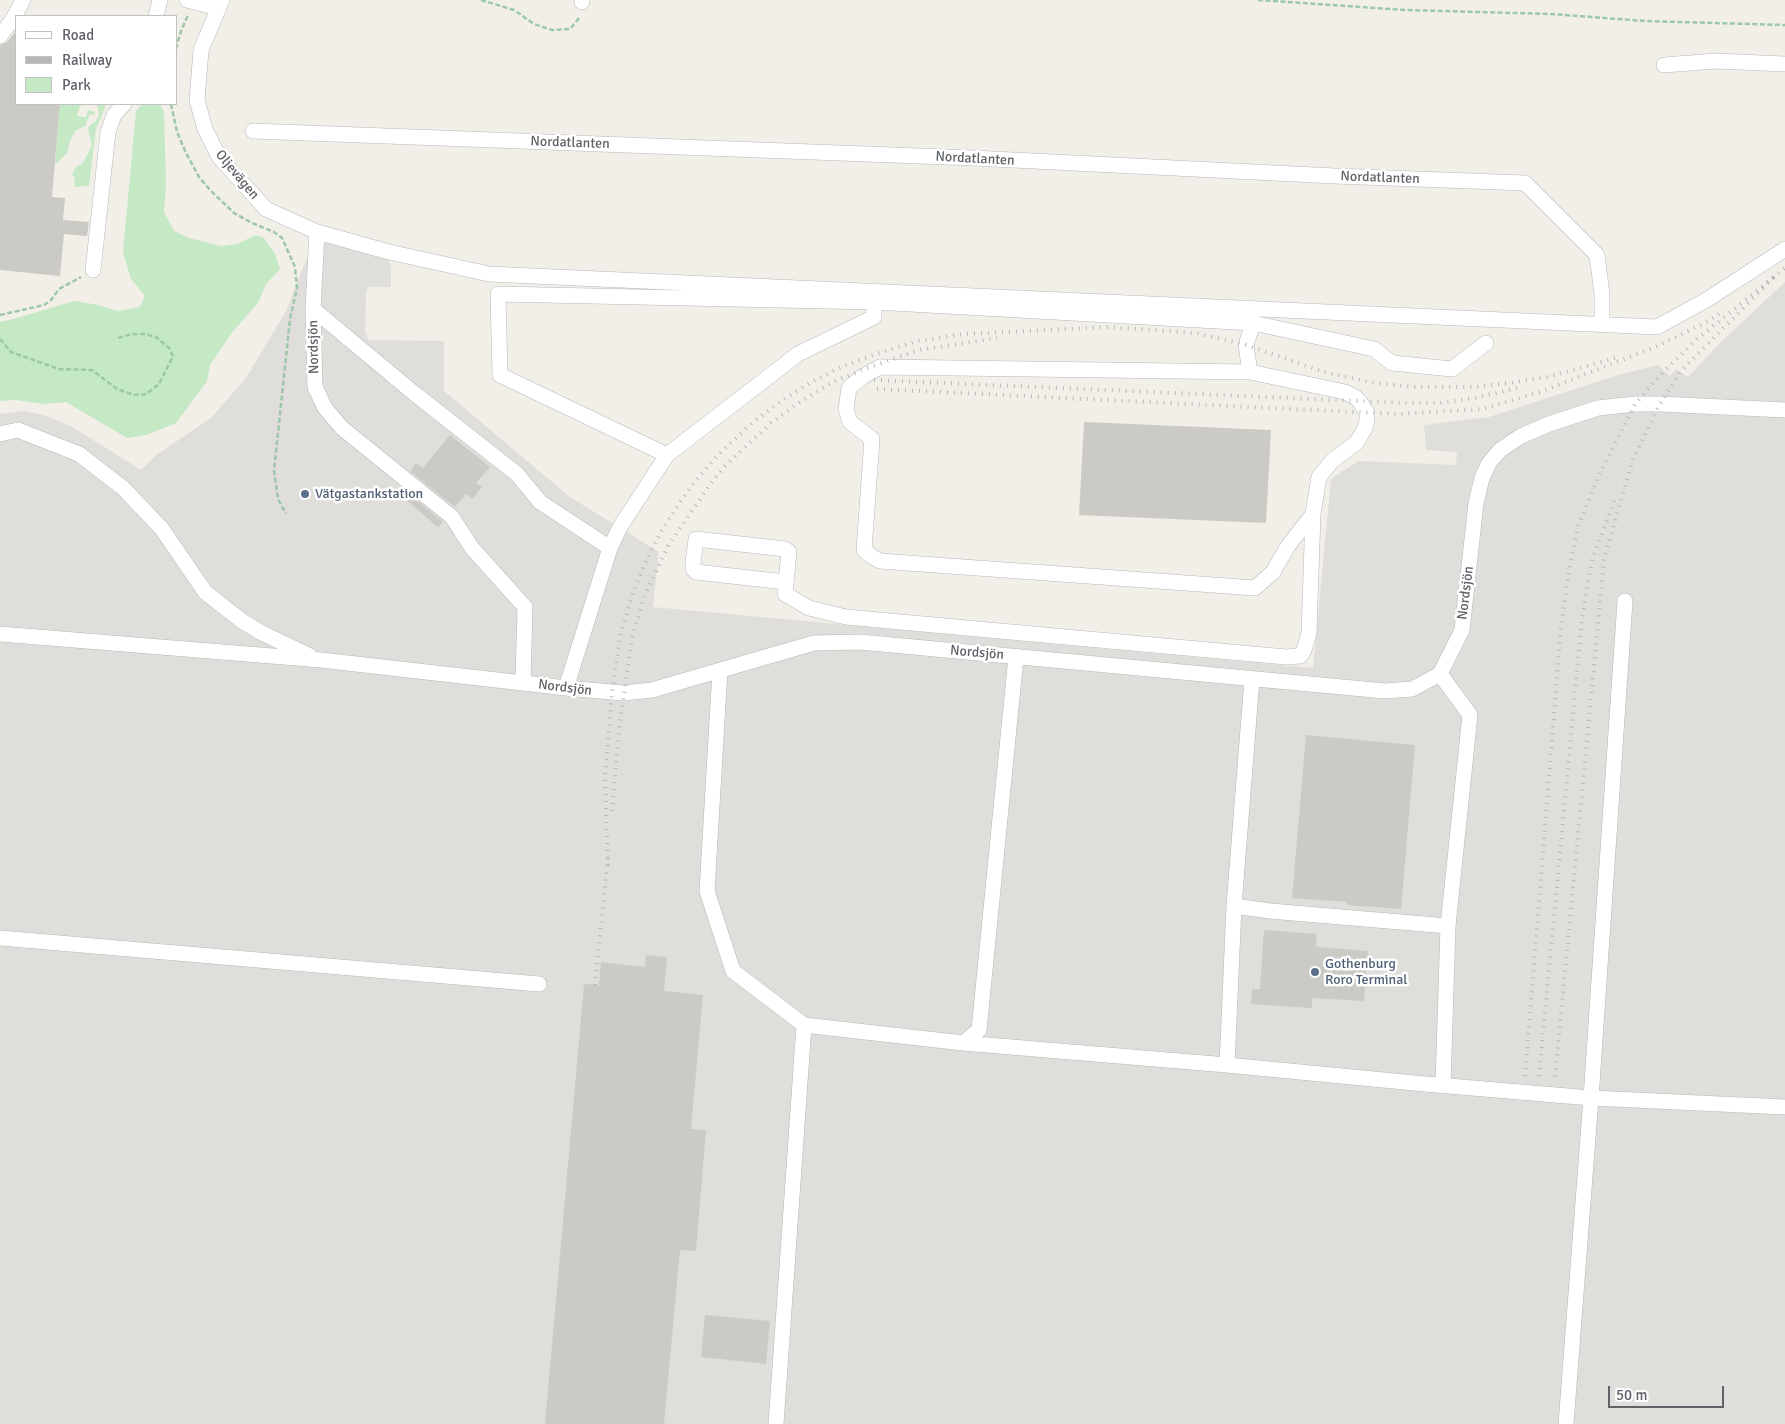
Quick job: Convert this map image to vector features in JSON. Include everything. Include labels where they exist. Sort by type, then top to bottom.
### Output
[{"type":"street","points":[[15,15],[23,0]]},
{"type":"street","points":[[156,15],[160,0]]},
{"type":"street","points":[[190,0],[220,4]]},
{"type":"street","name":"Oljevägen","points":[[220,4],[201,50],[197,100],[206,130],[219,157],[266,209],[317,232],[389,252],[489,274],[1602,325]]},
{"type":"street","points":[[0,36],[15,15]]},
{"type":"street","points":[[1664,65],[1716,61],[1785,64]]},
{"type":"street","points":[[93,270],[108,132],[114,115],[123,105]]},
{"type":"street","name":"Nordatlanten","points":[[253,131],[973,158],[1325,176],[1525,183],[1597,255],[1602,294],[1602,325]]},
{"type":"street","name":"Nordsjön","points":[[317,232],[313,308],[315,387],[325,408],[342,428],[452,517],[472,548],[525,607],[523,683],[623,693],[652,690],[814,643],[860,642],[1385,691],[1412,689],[1440,674],[1462,630],[1476,503],[1482,478],[1489,463],[1500,450],[1521,436],[1549,424],[1598,408],[1635,404],[1660,404],[1785,410]]},
{"type":"street","points":[[1602,325],[1656,327],[1708,299],[1785,249]]},
{"type":"street","points":[[667,455],[500,375],[498,294],[874,302],[1253,323],[1374,349],[1392,363],[1452,369],[1486,343]]},
{"type":"street","points":[[566,688],[610,548],[620,527],[667,455],[798,354],[874,317],[874,302]]},
{"type":"street","points":[[313,308],[415,394],[517,474],[540,502],[610,548]]},
{"type":"street","points":[[1250,372],[1246,345],[1253,323]]},
{"type":"street","points":[[786,582],[696,572],[693,569],[693,563],[696,539],[785,549],[789,552],[785,594],[809,608],[846,617],[1286,657],[1300,656],[1304,650],[1309,633],[1313,514],[1319,478],[1332,461],[1356,442],[1365,428],[1367,413],[1355,397],[1345,392],[1250,372],[880,368],[862,377],[849,388],[846,410],[850,422],[872,439],[864,550],[880,561],[1255,588],[1273,572],[1288,546],[1313,514]]},
{"type":"street","points":[[0,434],[18,430],[79,454],[124,488],[162,529],[205,592],[242,621],[260,632],[321,660]]},
{"type":"street","points":[[1566,1424],[1591,1098],[1625,601]]},
{"type":"street","points":[[0,634],[321,660],[523,683]]},
{"type":"street","points":[[990,1046],[979,1030],[1016,656]]},
{"type":"street","points":[[720,670],[706,891],[733,971],[804,1025],[990,1046],[1227,1065],[1443,1086],[1591,1098],[1785,1107]]},
{"type":"street","points":[[1440,674],[1470,715],[1448,926],[1443,1086]]},
{"type":"street","points":[[1227,1065],[1234,906],[1252,679]]},
{"type":"street","points":[[1234,906],[1279,912],[1448,926]]},
{"type":"street","points":[[0,938],[539,984]]},
{"type":"street","points":[[776,1424],[804,1025]]},
{"type":"street","points":[[963,1043],[979,1030]]},
{"type":"path","points":[[178,42],[190,0]]},
{"type":"path","points":[[481,0],[514,10],[534,24],[552,30],[570,28],[580,17],[582,1]]},
{"type":"path","points":[[1258,0],[1405,10],[1551,14],[1645,21],[1785,25]]},
{"type":"path","points":[[170,105],[176,132],[199,177],[211,192],[234,213],[274,232],[282,238],[295,267],[297,288],[290,319],[274,471],[278,499],[286,514]]},
{"type":"path","points":[[0,315],[44,305],[51,300],[59,289],[93,270]]},
{"type":"path","points":[[0,339],[11,352],[59,369],[92,370],[117,389],[134,395],[146,394],[159,384],[172,356],[169,348],[156,337],[145,334],[132,334],[118,338]]},
{"type":"shaded area","points":[[381,242],[391,267],[391,287],[368,287],[366,294],[365,332],[369,340],[444,341],[444,391],[570,497],[659,552],[653,607],[1313,668],[1331,479],[1358,461],[1456,465],[1457,452],[1426,450],[1424,425],[1489,417],[1618,375],[1658,365],[1670,376],[1676,369],[1688,377],[1719,344],[1785,282],[1785,1424],[0,1424],[0,414],[24,411],[44,415],[74,428],[141,470],[155,456],[211,418],[246,378],[286,311],[305,263],[317,243]]},
{"type":"green space","points":[[60,105],[82,105],[80,106],[77,116],[86,117],[88,110],[95,112],[94,115],[90,114],[85,126],[75,131],[67,153],[55,165]]},
{"type":"green space","points":[[97,105],[106,105],[96,129],[89,186],[74,187],[75,179],[72,174],[76,167],[83,163],[92,145],[88,129],[99,115]]},
{"type":"green space","points":[[142,105],[160,105],[164,112],[166,184],[164,212],[174,231],[189,238],[221,246],[237,244],[256,235],[264,238],[275,254],[280,269],[266,284],[258,303],[222,347],[210,365],[207,381],[176,423],[146,435],[127,438],[66,402],[45,404],[15,400],[0,401],[0,322],[74,301],[99,305],[117,311],[140,307],[145,296],[131,279],[123,252],[136,111]]},
{"type":"building","points":[[15,32],[15,105],[60,105],[52,197],[65,198],[63,220],[89,222],[87,236],[64,234],[60,276],[0,270],[0,45],[7,42]]},
{"type":"building","points":[[1084,422],[1271,430],[1266,523],[1079,515]]},
{"type":"building","points":[[450,435],[490,467],[476,483],[482,487],[472,499],[466,494],[455,507],[410,471],[416,463],[423,468]]},
{"type":"building","points":[[403,489],[443,522],[438,527],[399,494]]},
{"type":"building","points":[[1306,735],[1415,745],[1401,909],[1347,905],[1347,902],[1292,898]]},
{"type":"building","points":[[1264,930],[1317,934],[1316,947],[1368,951],[1364,1001],[1312,998],[1312,1008],[1251,1004],[1252,989],[1260,989]]},
{"type":"building","points":[[646,955],[667,957],[664,991],[703,995],[691,1129],[706,1130],[696,1251],[680,1250],[664,1424],[545,1424],[584,984],[599,985],[601,962],[645,967]]},
{"type":"building","points":[[705,1315],[770,1321],[766,1364],[701,1357]]},
{"type":"railway","points":[[1767,282],[1785,268]]},
{"type":"railway","points":[[1525,1076],[1561,627],[1569,570],[1578,526],[1599,475],[1635,404],[1664,371],[1697,339],[1773,278],[1680,372],[1660,404],[1633,459],[1604,559],[1555,1078]]},
{"type":"railway","points":[[877,389],[1398,414],[1483,409],[1540,392],[1655,347],[1703,324],[1719,314]]},
{"type":"railway","points":[[608,865],[605,776],[612,693],[620,637],[633,592],[647,559],[663,528],[681,501],[717,456],[753,422],[784,399],[841,367],[917,341],[965,334],[1108,327],[1196,333],[1246,345],[1324,372],[1374,383],[1414,387],[1474,387],[1509,383],[1548,377],[1615,358]]},
{"type":"railway","points":[[612,811],[620,721],[632,638],[644,597],[668,546],[724,467],[771,423],[800,402],[833,382],[919,350],[997,338]]},
{"type":"railway","points":[[874,380],[1406,403],[1440,403],[1475,398],[1522,387]]},
{"type":"railway","points":[[1539,1076],[1582,618],[1592,560],[1616,496]]},
{"type":"railway","points":[[595,985],[608,858]]},
{"type":"place","name":"Vätgastankstation","points":[[305,494]]},
{"type":"place","name":"Gothenburg Roro Terminal","points":[[1315,972]]}]
